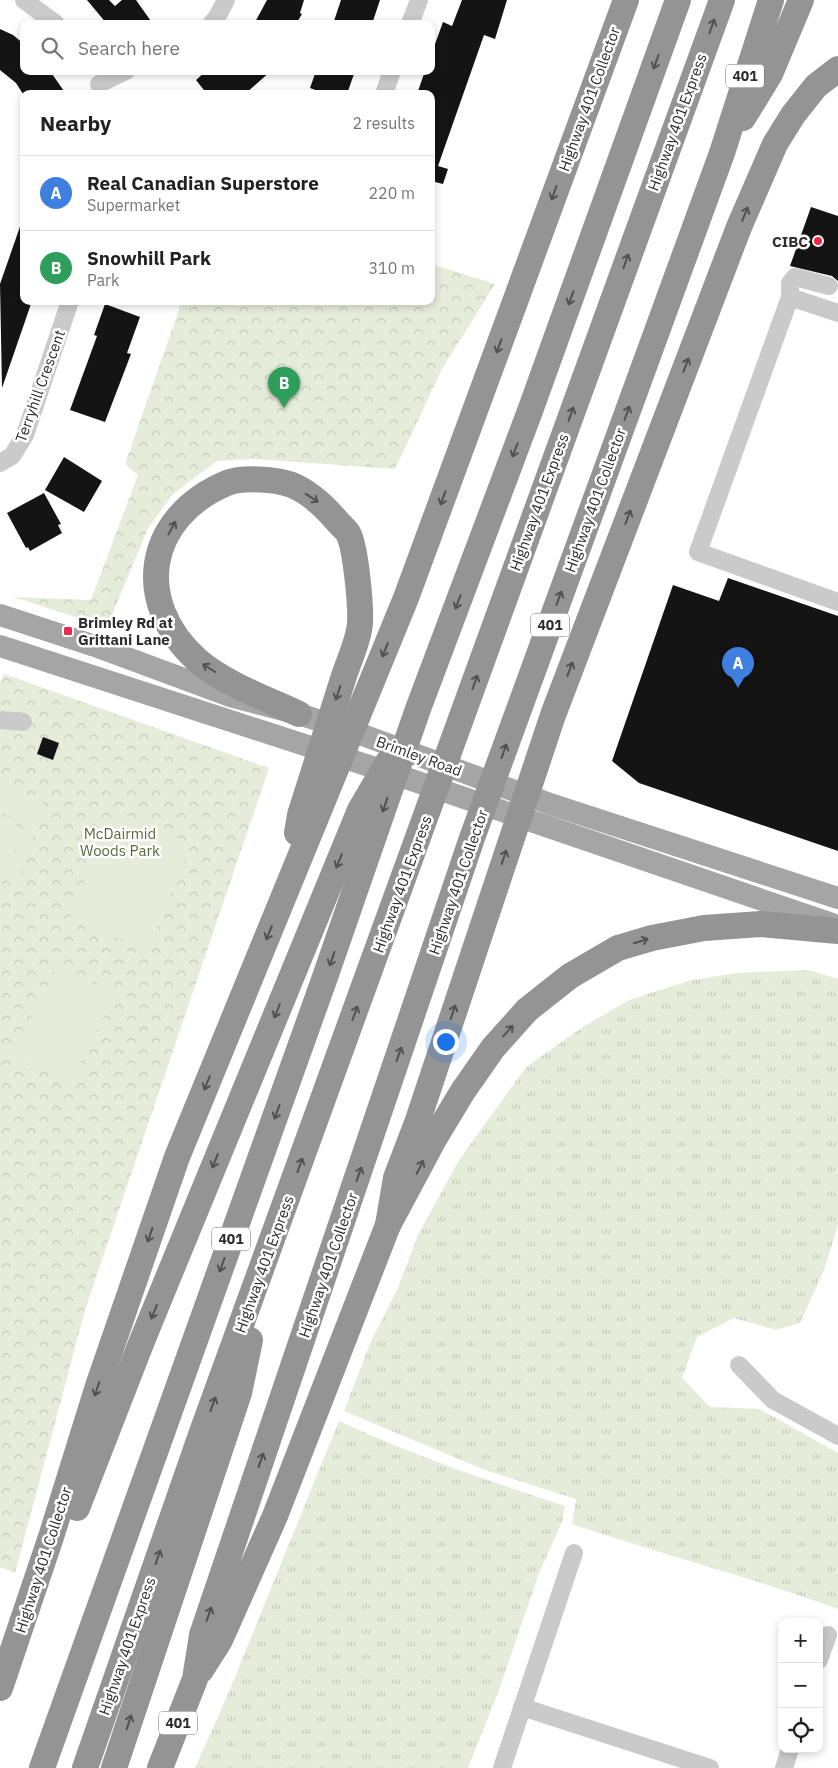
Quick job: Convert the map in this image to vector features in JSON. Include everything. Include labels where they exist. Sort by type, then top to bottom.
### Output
[{"type":"highway","points":[[588,101],[619,0]]},
{"type":"highway","name":"Highway 401 Collector","points":[[0,1688],[52,1537],[98,1386],[177,1157],[406,598],[626,0]]},
{"type":"highway","name":"401","points":[[42,1768],[324,980],[418,709],[530,411],[678,0]]},
{"type":"highway","name":"Highway 401 Express","points":[[84,1768],[202,1432],[722,0]]},
{"type":"highway","name":"Highway 401 Collector","points":[[160,1768],[195,1679],[202,1635],[469,847],[722,153],[771,0]]},
{"type":"highway","points":[[722,153],[770,74],[801,0]]},
{"type":"highway","points":[[388,1225],[396,1178],[420,1114],[552,715],[705,315],[775,144],[793,115],[816,86],[838,69]]},
{"type":"highway","points":[[287,888],[300,815],[360,625],[358,581],[349,535],[323,505],[292,485],[252,478],[228,483],[198,500],[175,521],[158,554],[155,584],[162,611],[178,640],[198,661],[232,682],[299,714]]},
{"type":"highway","points":[[0,1707],[142,1341],[360,810],[418,709]]},
{"type":"highway","points":[[195,1679],[220,1640],[275,1516],[388,1225],[434,1139],[463,1091],[493,1048],[527,1010],[570,976],[618,948],[652,938],[704,928],[761,924],[838,931]]},
{"type":"highway","points":[[114,1768],[239,1393],[265,1261]]},
{"type":"main road","name":"Brimley Road","points":[[0,615],[95,646],[230,696],[299,714],[400,748],[553,805],[838,898]]},
{"type":"main road","name":"Brimley Road","points":[[1,648],[292,740],[838,926]]},
{"type":"street","points":[[24,0],[51,20]]},
{"type":"street","points":[[213,20],[226,0]]},
{"type":"street","points":[[412,20],[419,0]]},
{"type":"street","points":[[98,83],[117,75]]},
{"type":"street","points":[[385,90],[391,75]]},
{"type":"street","points":[[829,286],[795,277],[790,283],[790,297],[698,552],[838,602]]},
{"type":"street","points":[[790,297],[838,313]]},
{"type":"street","name":"Terryhill Crescent","points":[[0,463],[12,456],[25,434],[69,305]]},
{"type":"street","points":[[0,720],[23,722]]},
{"type":"street","points":[[739,1365],[773,1400],[838,1436]]},
{"type":"street","points":[[502,1768],[574,1553]]},
{"type":"street","points":[[823,1649],[828,1635]]},
{"type":"street","points":[[522,1707],[710,1768]]},
{"type":"street","points":[[784,1768],[789,1753]]},
{"type":"green space","points":[[435,265],[495,284],[442,369],[395,469],[254,459],[217,461],[173,494],[148,528],[107,627],[13,597],[91,600],[138,475],[125,464],[181,305],[435,305]]},
{"type":"green space","name":"McDairmid Woods Park","points":[[4,674],[269,768],[85,1310],[15,1573],[0,1567],[0,683]]},
{"type":"green space","points":[[0,787],[44,802],[36,824],[0,812]]},
{"type":"green space","points":[[115,811],[191,844],[148,950],[70,918]]},
{"type":"green space","points":[[0,821],[34,832],[27,854],[0,845]]},
{"type":"green space","points":[[0,854],[24,862],[16,884],[0,879]]},
{"type":"green space","points":[[57,966],[116,994],[69,1083],[12,1056]]},
{"type":"green space","points":[[809,970],[838,979],[838,1225],[824,1270],[800,1323],[776,1330],[734,1318],[697,1337],[682,1378],[710,1407],[760,1409],[838,1453],[838,1609],[772,1586],[572,1524],[576,1499],[485,1470],[344,1411],[371,1341],[397,1290],[418,1235],[459,1160],[526,1067],[583,1027],[629,1000],[688,981],[736,973]]},
{"type":"green space","points":[[339,1421],[450,1467],[565,1506],[562,1522],[539,1573],[499,1690],[468,1768],[195,1768],[228,1694]]},
{"type":"building","points":[[87,0],[109,0],[115,6],[122,0],[136,0],[150,20],[104,20]]},
{"type":"building","points":[[267,0],[304,0],[300,13],[302,14],[298,20],[256,20]]},
{"type":"building","points":[[341,0],[380,0],[373,20],[334,20]]},
{"type":"building","points":[[462,0],[507,0],[495,39],[484,35],[438,166],[448,169],[443,184],[435,182],[435,90],[418,90],[424,75],[435,75],[435,44],[443,22],[452,26]]},
{"type":"building","points":[[0,29],[20,41],[20,75],[53,75],[63,90],[20,90],[16,83],[0,70]]},
{"type":"building","points":[[202,75],[266,75],[250,90],[204,90],[196,80]]},
{"type":"building","points":[[315,75],[354,75],[348,90],[315,90],[310,88]]},
{"type":"building","name":"CIBC","points":[[811,207],[838,216],[838,281],[832,276],[790,266]]},
{"type":"building","points":[[20,227],[20,305],[31,305],[2,388],[0,284]]},
{"type":"building","points":[[105,305],[140,317],[127,353],[131,354],[105,422],[70,410],[97,336],[94,335]]},
{"type":"building","points":[[64,457],[102,481],[84,512],[45,490]]},
{"type":"building","points":[[44,493],[61,524],[58,525],[62,533],[30,551],[28,547],[26,548],[7,513]]},
{"type":"building","points":[[728,578],[838,616],[838,851],[639,783],[612,761],[673,585],[719,601]]},
{"type":"building","points":[[43,737],[59,743],[53,760],[37,754]]},
{"type":"place","name":"CIBC","points":[[818,241]]},
{"type":"place","name":"Snowhill Park","points":[[284,408]]},
{"type":"place","name":"Brimley Rd at Grittani Lane","points":[[68,631]]},
{"type":"place","name":"Real Canadian Superstore","points":[[738,688]]}]
